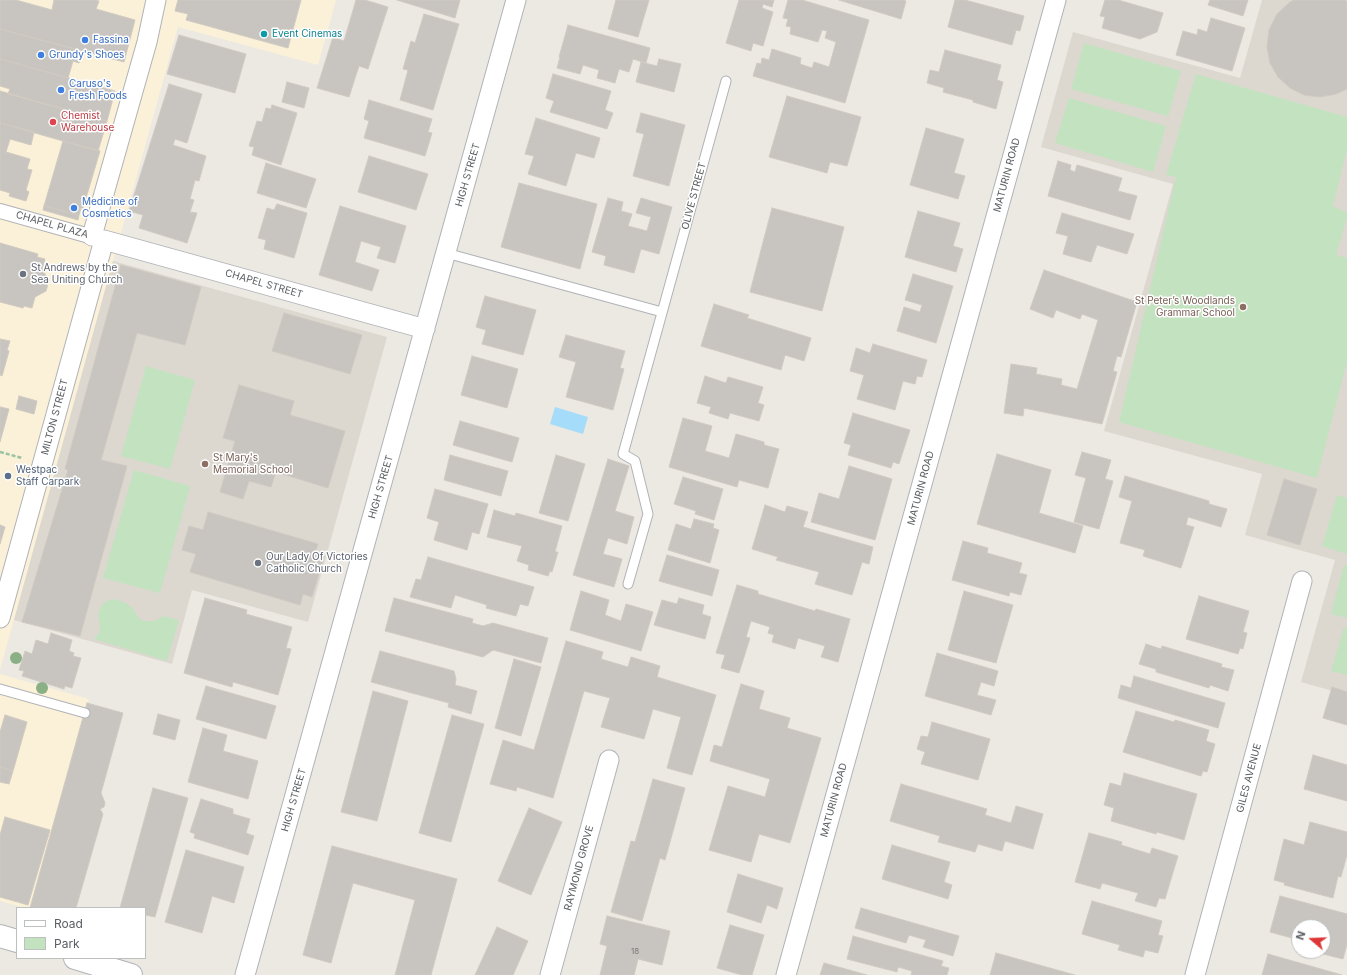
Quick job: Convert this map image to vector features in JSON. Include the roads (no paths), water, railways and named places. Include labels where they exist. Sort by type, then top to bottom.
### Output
[{"type":"street","name":"MILTON STREET","points":[[0,618],[98,238],[147,42],[156,0]]},
{"type":"street","name":"HIGH STREET","points":[[245,975],[516,0]]},
{"type":"street","name":"MATURIN ROAD","points":[[786,975],[1056,0]]},
{"type":"street","name":"CHAPEL PLAZA","points":[[0,211],[98,238]]},
{"type":"street","name":"CHAPEL STREET","points":[[98,238],[425,329]]},
{"type":"street","name":"GILES AVENUE","points":[[1195,975],[1302,581]]},
{"type":"street","name":"RAYMOND GROVE","points":[[550,975],[609,760]]},
{"type":"street","points":[[0,936],[16,941]]},
{"type":"street","points":[[77,959],[132,975]]},
{"type":"lane","name":"OLIVE STREET","points":[[628,584],[648,514],[635,461],[623,454],[726,81]]},
{"type":"lane","points":[[446,252],[662,312]]},
{"type":"lane","points":[[0,689],[85,713]]},
{"type":"water","points":[[555,407],[588,417],[583,434],[550,424]]},
{"type":"place","name":"Event Cinemas","points":[[264,34]]},
{"type":"place","name":"Fassina","points":[[85,40]]},
{"type":"place","name":"Grundy's Shoes","points":[[41,55]]},
{"type":"place","name":"Caruso's Fresh Foods","points":[[61,90]]},
{"type":"place","name":"Chemist Warehouse","points":[[53,122]]},
{"type":"place","name":"Medicine of Cosmetics","points":[[74,208]]},
{"type":"place","name":"St Andrews by the Sea Uniting Church","points":[[23,274]]},
{"type":"place","name":"St Peter’s Woodlands Grammar School","points":[[1243,307]]},
{"type":"place","name":"St Mary's Memorial School","points":[[205,464]]},
{"type":"place","name":"Westpac Staff Carpark","points":[[8,476]]},
{"type":"place","name":"Our Lady Of Victories Catholic Church","points":[[258,563]]}]
